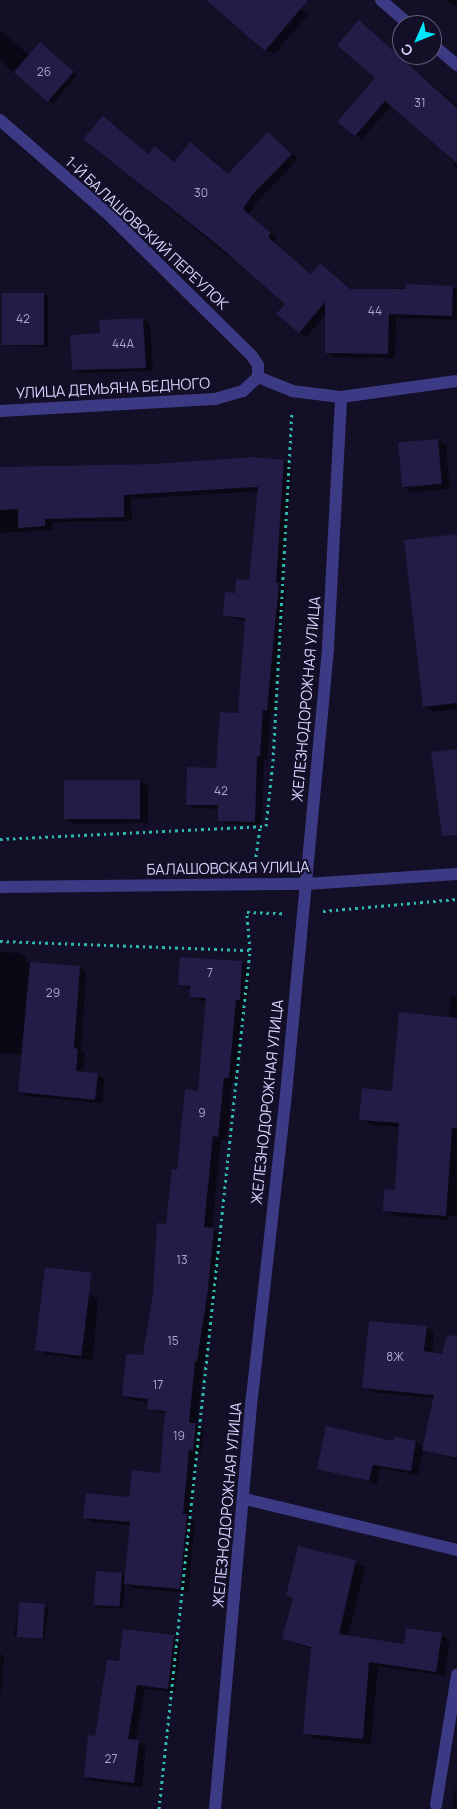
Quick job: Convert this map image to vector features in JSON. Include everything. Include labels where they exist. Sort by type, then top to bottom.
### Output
[{"type":"street","points":[[381,0],[398,15]]},
{"type":"street","points":[[442,52],[457,65]]},
{"type":"street","name":"1-Й БАЛАШОВСКИЙ ПЕРЕУЛОК","points":[[0,120],[106,212],[233,337],[258,365],[258,377]]},
{"type":"street","points":[[258,377],[292,391],[341,397],[457,381]]},
{"type":"street","name":"УЛИЦА ДЕМЬЯНА БЕДНОГО","points":[[0,411],[215,399],[243,392],[258,377]]},
{"type":"street","name":"ЖЕЛЕЗНОДОРОЖНАЯ УЛИЦА","points":[[215,1809],[328,648],[341,397]]},
{"type":"street","name":"БАЛАШОВСКАЯ УЛИЦА","points":[[0,886],[306,884],[457,874]]},
{"type":"street","points":[[245,1499],[457,1550]]},
{"type":"street","points":[[436,1805],[457,1675]]},
{"type":"path","points":[[0,839],[266,826],[274,761],[292,391]]},
{"type":"path","points":[[159,1809],[250,950],[247,912],[303,914],[397,902],[457,899]]},
{"type":"path","points":[[0,941],[250,950]]},
{"type":"building","points":[[206,0],[308,0],[265,51]]},
{"type":"building","points":[[359,20],[392,50],[392,65],[409,65],[457,108],[457,163],[385,101],[355,136],[337,122],[375,78],[337,45]]},
{"type":"building","points":[[40,42],[74,72],[48,102],[14,72]]},
{"type":"building","points":[[103,116],[148,154],[155,146],[174,162],[190,142],[228,174],[268,132],[292,154],[252,195],[243,209],[271,233],[268,237],[311,274],[320,263],[350,289],[406,289],[406,284],[453,286],[452,316],[389,314],[388,354],[325,353],[325,302],[299,333],[276,314],[285,304],[214,242],[83,139]]},
{"type":"building","points":[[2,293],[44,293],[44,345],[2,345]]},
{"type":"building","points":[[143,318],[146,368],[72,370],[70,335],[100,333],[99,320]]},
{"type":"building","points":[[438,439],[442,484],[402,487],[398,442]]},
{"type":"building","points":[[254,457],[284,460],[276,583],[279,583],[267,711],[263,710],[260,756],[257,756],[255,822],[218,821],[218,805],[186,805],[187,767],[216,768],[220,712],[238,713],[245,618],[223,616],[225,592],[235,593],[236,579],[249,580],[258,487],[124,495],[124,517],[45,519],[45,526],[18,528],[18,509],[0,510],[0,467],[152,464]]},
{"type":"building","points":[[457,534],[457,703],[423,707],[404,540]]},
{"type":"building","points":[[457,749],[457,835],[442,836],[431,752]]},
{"type":"building","points":[[64,780],[140,780],[140,819],[64,819]]},
{"type":"building","points":[[180,957],[242,961],[240,1000],[236,1000],[229,1078],[224,1078],[218,1137],[213,1136],[204,1227],[214,1228],[208,1289],[197,1361],[195,1361],[189,1423],[196,1423],[193,1450],[189,1450],[183,1514],[187,1514],[180,1589],[124,1584],[130,1522],[83,1518],[86,1493],[129,1497],[132,1470],[160,1473],[165,1411],[147,1409],[148,1399],[122,1396],[126,1354],[143,1355],[153,1292],[157,1223],[166,1224],[172,1169],[177,1170],[185,1089],[198,1091],[206,998],[189,997],[190,986],[178,985]]},
{"type":"building","points":[[30,962],[80,966],[74,1048],[78,1049],[76,1071],[98,1073],[95,1100],[18,1092]]},
{"type":"building","points":[[399,1012],[457,1018],[457,1128],[452,1128],[446,1216],[383,1211],[384,1189],[395,1190],[399,1123],[359,1120],[362,1088],[392,1091]]},
{"type":"building","points":[[45,1267],[92,1273],[81,1356],[35,1350]]},
{"type":"building","points":[[369,1321],[427,1326],[424,1351],[442,1354],[447,1335],[457,1336],[457,1458],[422,1450],[434,1395],[362,1388]]},
{"type":"building","points":[[326,1426],[393,1441],[394,1437],[416,1441],[411,1471],[373,1465],[369,1481],[317,1469]]},
{"type":"building","points":[[298,1546],[356,1560],[339,1634],[404,1644],[406,1628],[442,1633],[436,1672],[369,1662],[363,1739],[303,1734],[311,1647],[282,1639],[293,1598],[286,1596]]},
{"type":"building","points":[[96,1571],[122,1573],[120,1607],[94,1605]]},
{"type":"building","points":[[19,1602],[45,1604],[42,1639],[17,1637]]},
{"type":"building","points":[[123,1629],[174,1635],[168,1689],[137,1685],[128,1739],[139,1740],[134,1783],[84,1777],[88,1735],[95,1736],[107,1660],[119,1661]]}]
